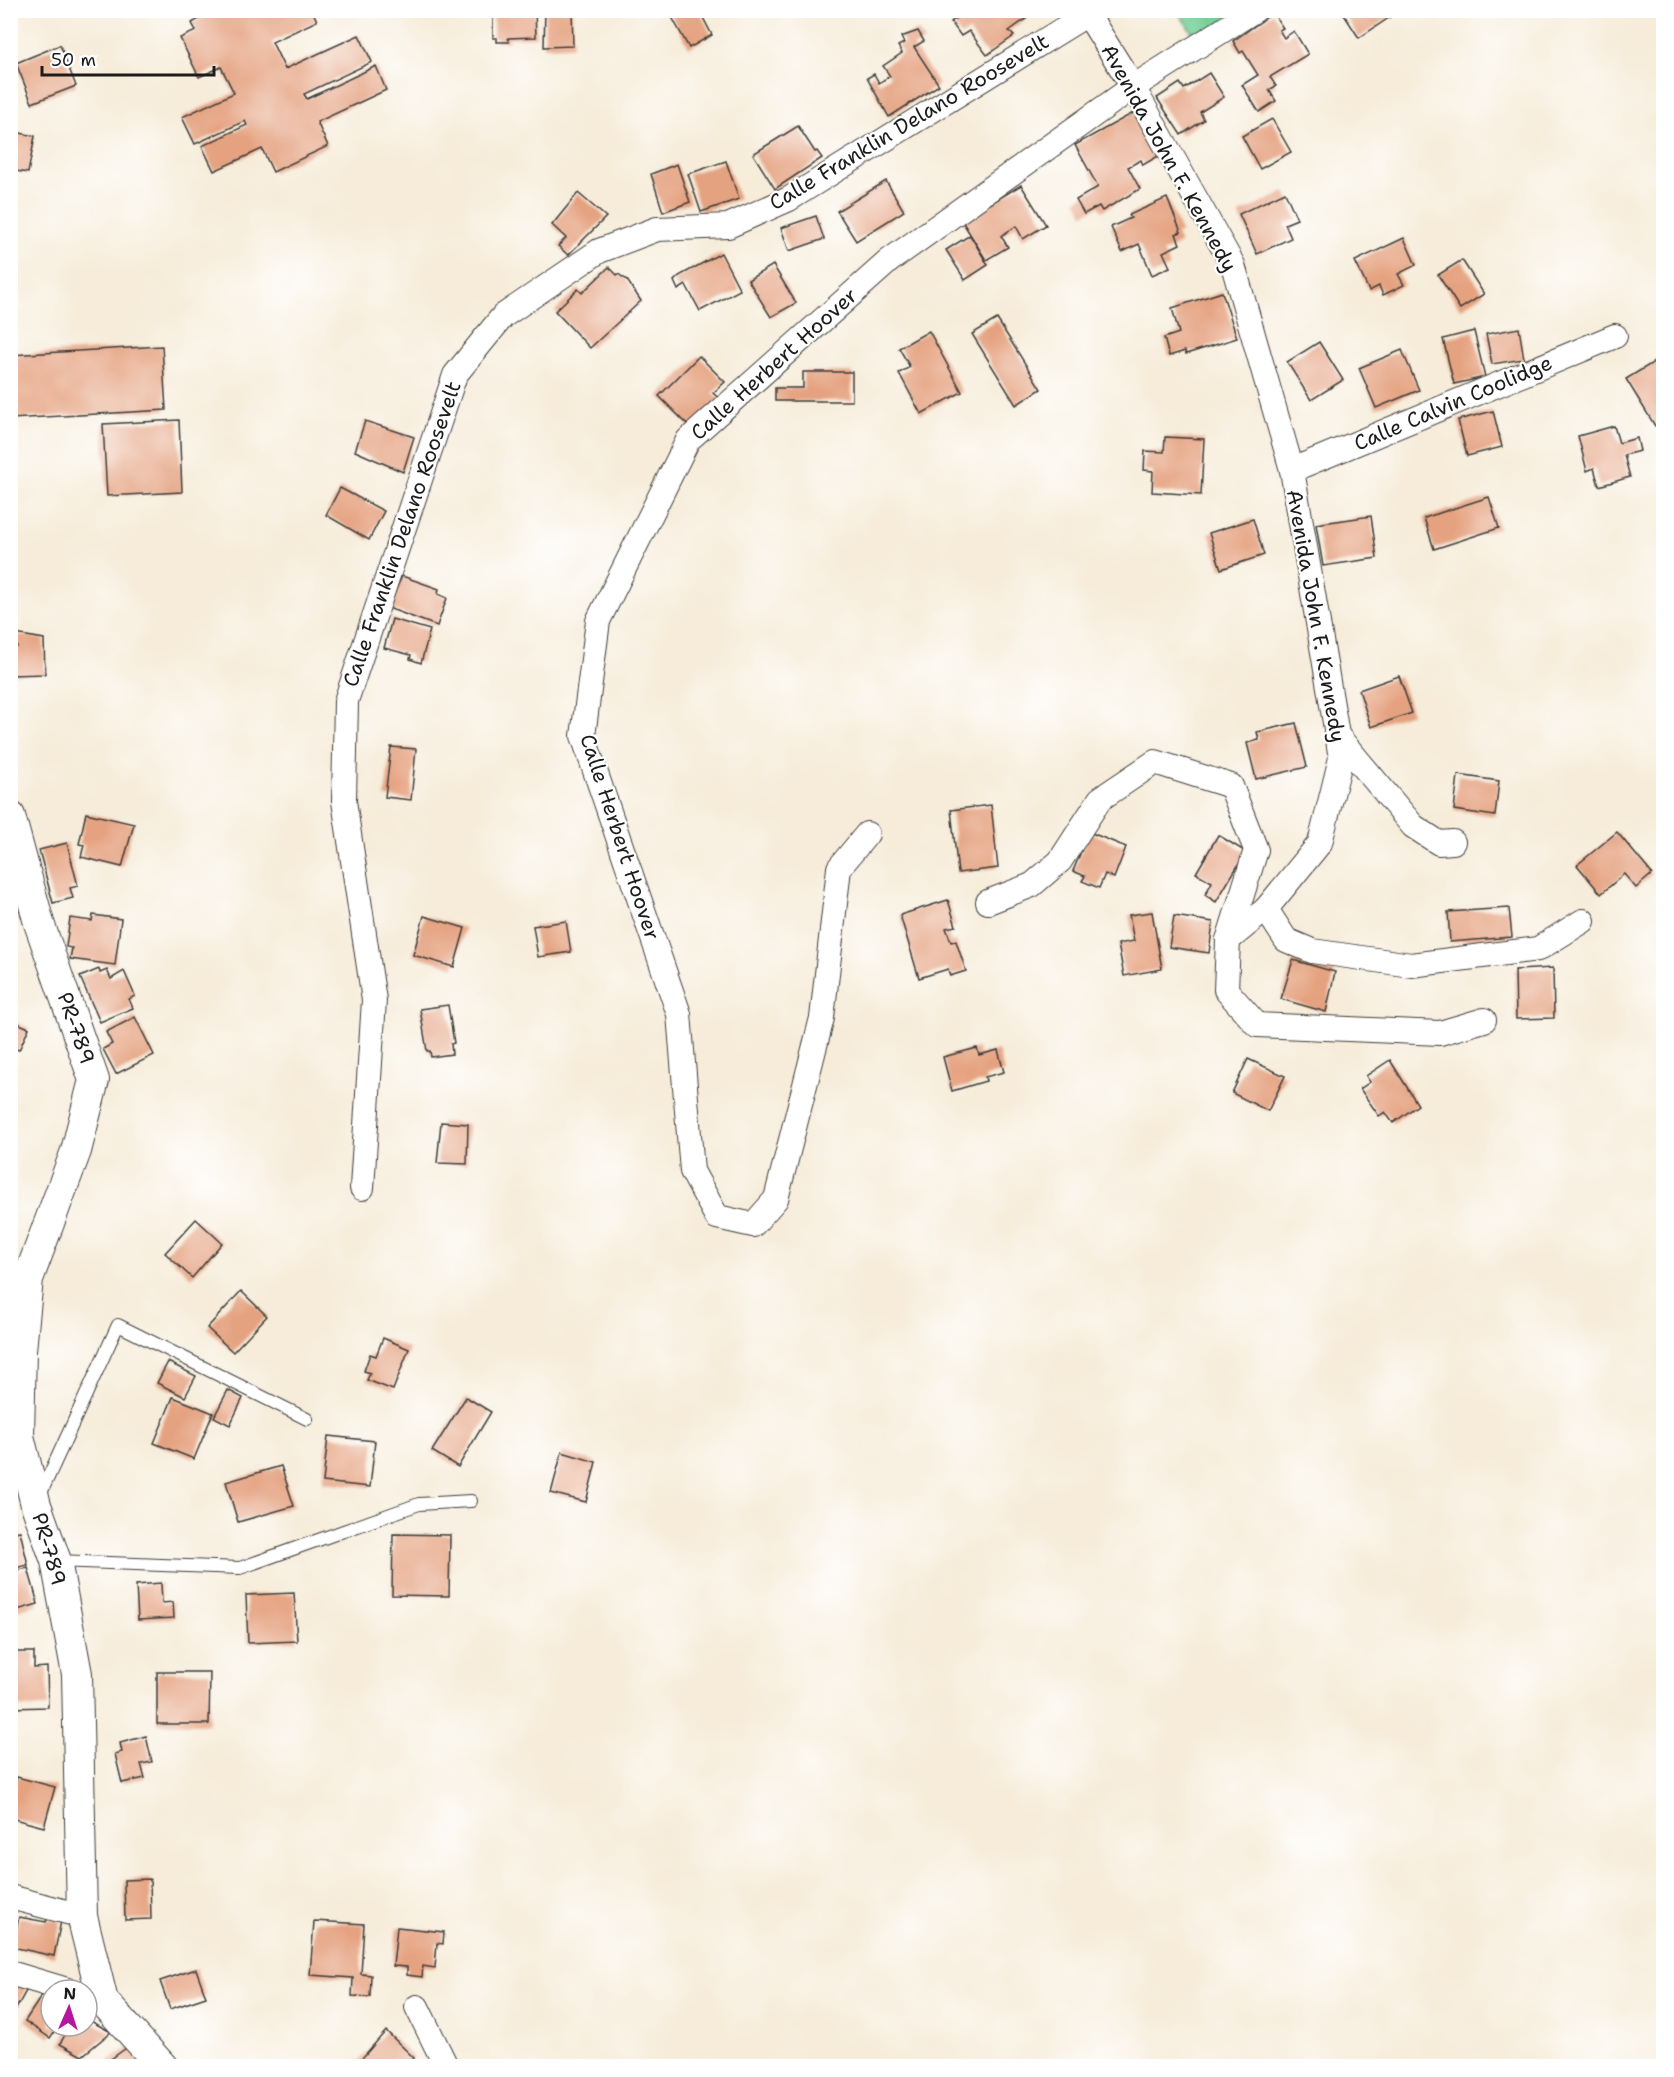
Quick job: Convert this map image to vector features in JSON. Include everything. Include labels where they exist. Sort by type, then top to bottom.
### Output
[{"type":"street","name":"Calle Herbert Hoover","points":[[867,834],[839,868],[822,1018],[776,1199],[753,1225],[717,1217],[692,1171],[679,1014],[583,736],[598,621],[688,440],[890,260],[1133,87],[1255,10]]},
{"type":"street","name":"Avenida John F. Kennedy","points":[[1089,12],[1233,264],[1292,470],[1341,758],[1320,843],[1266,909],[1228,940]]},
{"type":"street","name":"Calle Franklin Delano Roosevelt","points":[[362,1188],[374,1000],[344,801],[346,701],[455,375],[503,316],[599,251],[657,229],[728,226],[789,199],[1089,12]]},
{"type":"street","name":"Calle Calvin Coolidge","points":[[1292,470],[1615,336]]},
{"type":"street","points":[[1336,734],[1413,826],[1439,843],[1453,842]]},
{"type":"street","points":[[988,902],[1032,885],[1060,861],[1100,799],[1155,762],[1231,786],[1256,850],[1228,940],[1226,990],[1257,1025],[1440,1033],[1484,1020]]},
{"type":"street","name":"PR-789","points":[[10,816],[15,854],[94,1080],[76,1151],[28,1279],[21,1350],[19,1436],[36,1505],[56,1561],[77,1674],[82,1916],[92,1978]]},
{"type":"street","points":[[1266,909],[1286,940],[1312,951],[1411,965],[1538,950],[1583,921]]},
{"type":"street","points":[[10,1897],[82,1916]]},
{"type":"street","points":[[10,1973],[39,1982]]},
{"type":"street","name":"PR-789","points":[[99,2003],[162,2067]]},
{"type":"street","points":[[417,2007],[446,2067]]},
{"type":"lane","points":[[36,1505],[118,1325],[307,1419]]},
{"type":"lane","points":[[56,1561],[240,1568],[419,1504],[471,1502]]},
{"type":"green space","points":[[1177,11],[1240,11],[1197,39]]},
{"type":"building","points":[[214,10],[312,10],[317,21],[272,42],[285,69],[359,35],[372,62],[304,94],[307,99],[376,66],[386,90],[317,122],[328,146],[273,172],[262,149],[214,171],[202,146],[247,125],[245,121],[195,144],[182,117],[234,93],[221,67],[199,77],[180,38],[196,31],[192,23]]},
{"type":"building","points":[[493,10],[535,10],[536,37],[508,38],[509,42],[497,42],[497,38],[493,38]]},
{"type":"building","points":[[545,10],[572,10],[573,46],[544,47]]},
{"type":"building","points":[[668,10],[699,10],[712,35],[689,48]]},
{"type":"building","points":[[968,10],[1022,10],[1027,18],[1009,31],[1014,36],[987,55],[969,31],[961,36],[951,22]]},
{"type":"building","points":[[1341,10],[1390,10],[1393,15],[1359,38]]},
{"type":"building","points":[[1273,13],[1283,28],[1279,30],[1284,38],[1294,31],[1308,54],[1270,77],[1276,86],[1269,90],[1276,101],[1259,112],[1242,85],[1258,75],[1243,51],[1240,53],[1233,41]]},
{"type":"building","points":[[918,31],[924,41],[914,47],[939,85],[889,117],[867,78],[874,74],[879,83],[890,76],[883,66],[902,53],[898,46],[904,43],[901,37]]},
{"type":"building","points":[[60,45],[76,86],[32,103],[16,63]]},
{"type":"building","points":[[1209,73],[1224,97],[1200,112],[1204,120],[1181,135],[1157,98],[1180,83],[1184,89]]},
{"type":"building","points":[[1135,112],[1160,155],[1143,165],[1141,160],[1128,167],[1140,189],[1102,211],[1099,206],[1084,214],[1076,200],[1098,187],[1075,145]]},
{"type":"building","points":[[1272,119],[1291,152],[1260,169],[1242,136]]},
{"type":"building","points":[[798,126],[815,152],[817,151],[822,158],[775,189],[753,154]]},
{"type":"building","points":[[10,131],[35,136],[28,173],[10,170]]},
{"type":"building","points":[[726,161],[739,199],[701,212],[688,174]]},
{"type":"building","points":[[677,164],[690,202],[663,212],[651,174]]},
{"type":"building","points":[[886,181],[904,211],[856,241],[837,211]]},
{"type":"building","points":[[1021,185],[1046,225],[1023,239],[1016,226],[1001,236],[1008,247],[986,260],[962,221]]},
{"type":"building","points":[[1285,192],[1297,219],[1285,224],[1291,238],[1257,254],[1239,214]]},
{"type":"building","points":[[578,193],[606,217],[568,255],[558,246],[566,238],[552,225]]},
{"type":"building","points":[[1167,198],[1181,232],[1176,234],[1180,244],[1163,252],[1170,267],[1152,275],[1139,244],[1122,252],[1111,227],[1131,218],[1129,215]]},
{"type":"building","points":[[816,216],[824,239],[789,251],[781,228]]},
{"type":"building","points":[[970,235],[988,265],[965,280],[946,250]]},
{"type":"building","points":[[1404,238],[1416,265],[1398,274],[1404,285],[1383,295],[1379,286],[1369,291],[1355,261]]},
{"type":"building","points":[[721,253],[740,290],[700,311],[686,285],[678,290],[674,281]]},
{"type":"building","points":[[1462,260],[1484,294],[1460,309],[1438,275]]},
{"type":"building","points":[[773,265],[796,303],[771,317],[748,280]]},
{"type":"building","points":[[609,267],[617,275],[627,280],[641,301],[590,348],[555,311],[578,289],[582,293]]},
{"type":"building","points":[[1222,292],[1237,338],[1186,354],[1185,351],[1169,356],[1164,338],[1179,333],[1172,308]]},
{"type":"building","points":[[997,319],[1041,389],[1016,405],[972,334]]},
{"type":"building","points":[[1519,328],[1524,359],[1492,364],[1486,334]]},
{"type":"building","points":[[929,331],[962,392],[921,414],[899,373],[910,367],[899,348]]},
{"type":"building","points":[[1474,331],[1485,377],[1454,384],[1443,339]]},
{"type":"building","points":[[1319,342],[1343,380],[1311,400],[1287,362]]},
{"type":"building","points":[[162,346],[166,410],[10,419],[10,355]]},
{"type":"building","points":[[1402,350],[1419,390],[1376,408],[1359,368]]},
{"type":"building","points":[[699,356],[725,382],[713,393],[725,404],[691,428],[659,396]]},
{"type":"building","points":[[1659,359],[1664,366],[1664,420],[1655,426],[1626,379]]},
{"type":"building","points":[[803,372],[852,372],[852,401],[775,401],[775,388],[803,388]]},
{"type":"building","points":[[1493,411],[1502,447],[1467,456],[1458,420]]},
{"type":"building","points":[[179,420],[182,492],[107,496],[103,424]]},
{"type":"building","points":[[365,421],[414,437],[403,472],[355,451]]},
{"type":"building","points":[[1614,426],[1619,443],[1637,438],[1640,451],[1624,455],[1630,477],[1599,486],[1594,468],[1587,471],[1578,436]]},
{"type":"building","points":[[1165,437],[1204,439],[1201,495],[1152,492],[1153,471],[1144,470],[1145,451],[1164,452]]},
{"type":"building","points":[[340,488],[384,511],[369,540],[326,515]]},
{"type":"building","points":[[1489,497],[1499,528],[1434,549],[1424,518]]},
{"type":"building","points":[[1371,516],[1377,558],[1323,566],[1316,524]]},
{"type":"building","points":[[1253,519],[1264,555],[1221,569],[1209,533]]},
{"type":"building","points":[[402,576],[439,589],[438,594],[447,598],[437,626],[388,608]]},
{"type":"building","points":[[392,619],[430,630],[421,663],[410,659],[411,655],[384,648]]},
{"type":"building","points":[[15,634],[44,639],[45,674],[10,675],[10,647],[17,647]]},
{"type":"building","points":[[1399,676],[1412,713],[1371,727],[1359,690]]},
{"type":"building","points":[[1296,723],[1307,767],[1256,779],[1247,743],[1259,740],[1257,732]]},
{"type":"building","points":[[391,747],[416,749],[411,800],[385,797]]},
{"type":"building","points":[[1458,775],[1499,781],[1495,816],[1454,810]]},
{"type":"building","points":[[991,805],[998,868],[958,873],[951,810]]},
{"type":"building","points":[[86,813],[134,824],[122,867],[81,857],[84,845],[79,844]]},
{"type":"building","points":[[1089,832],[1126,847],[1114,878],[1105,874],[1099,888],[1082,881],[1085,876],[1073,871]]},
{"type":"building","points":[[1617,832],[1652,874],[1636,888],[1624,874],[1601,894],[1577,865]]},
{"type":"building","points":[[1218,835],[1246,852],[1216,902],[1205,895],[1212,882],[1196,873]]},
{"type":"building","points":[[67,843],[78,886],[70,888],[73,898],[53,903],[39,850]]},
{"type":"building","points":[[948,900],[956,926],[946,928],[951,942],[956,941],[966,971],[950,976],[948,969],[919,978],[900,915]]},
{"type":"building","points":[[1509,908],[1512,937],[1450,942],[1448,912]]},
{"type":"building","points":[[1152,912],[1162,969],[1124,976],[1118,944],[1134,941],[1129,915]]},
{"type":"building","points":[[93,915],[121,919],[115,965],[70,959],[72,948],[66,947],[70,918],[92,921]]},
{"type":"building","points":[[424,916],[465,928],[454,967],[413,955]]},
{"type":"building","points":[[1174,916],[1213,922],[1209,953],[1169,947]]},
{"type":"building","points":[[566,921],[571,952],[538,957],[533,926]]},
{"type":"building","points":[[1293,960],[1335,972],[1326,1012],[1281,999]]},
{"type":"building","points":[[1553,968],[1554,1018],[1516,1019],[1515,970]]},
{"type":"building","points":[[99,969],[100,973],[107,970],[111,979],[124,971],[135,996],[129,999],[133,1008],[100,1022],[80,977]]},
{"type":"building","points":[[448,1005],[454,1043],[451,1044],[452,1054],[431,1057],[430,1051],[427,1051],[420,1009]]},
{"type":"building","points":[[135,1017],[154,1055],[116,1074],[103,1049],[112,1044],[106,1032]]},
{"type":"building","points":[[10,1020],[29,1028],[19,1050],[10,1047]]},
{"type":"building","points":[[977,1048],[979,1055],[998,1050],[1004,1072],[985,1077],[986,1081],[952,1091],[943,1057]]},
{"type":"building","points":[[1248,1059],[1285,1076],[1268,1111],[1232,1093]]},
{"type":"building","points":[[1390,1060],[1418,1105],[1393,1123],[1385,1112],[1379,1116],[1360,1089],[1370,1082],[1366,1076]]},
{"type":"building","points":[[441,1122],[468,1124],[467,1164],[437,1163]]},
{"type":"building","points":[[196,1219],[222,1243],[192,1278],[165,1253]]},
{"type":"building","points":[[241,1291],[267,1316],[233,1352],[207,1328]]},
{"type":"building","points":[[383,1338],[409,1349],[393,1390],[367,1380],[370,1373],[364,1371],[370,1354],[376,1356]]},
{"type":"building","points":[[168,1362],[196,1376],[185,1397],[157,1383]]},
{"type":"building","points":[[228,1390],[243,1398],[230,1425],[214,1417]]},
{"type":"building","points":[[173,1397],[213,1413],[194,1459],[154,1443]]},
{"type":"building","points":[[466,1397],[491,1412],[458,1467],[432,1451]]},
{"type":"building","points":[[328,1436],[375,1441],[370,1487],[323,1482]]},
{"type":"building","points":[[562,1452],[596,1462],[586,1502],[551,1493]]},
{"type":"building","points":[[281,1466],[294,1506],[238,1522],[226,1482]]},
{"type":"building","points":[[20,1531],[28,1565],[10,1569],[10,1533]]},
{"type":"building","points":[[393,1534],[450,1535],[449,1596],[392,1595]]},
{"type":"building","points":[[28,1568],[38,1604],[10,1612],[10,1572]]},
{"type":"building","points":[[161,1583],[162,1603],[173,1602],[174,1618],[138,1620],[136,1585]]},
{"type":"building","points":[[294,1593],[297,1641],[248,1643],[246,1595]]},
{"type":"building","points":[[10,1652],[34,1652],[34,1668],[47,1667],[48,1707],[10,1708]]},
{"type":"building","points":[[157,1672],[210,1672],[209,1724],[157,1724]]},
{"type":"building","points":[[146,1736],[152,1762],[141,1764],[145,1778],[122,1783],[115,1754],[122,1752],[120,1743]]},
{"type":"building","points":[[17,1777],[55,1787],[44,1827],[10,1818],[10,1802]]},
{"type":"building","points":[[150,1879],[151,1919],[125,1920],[124,1880]]},
{"type":"building","points":[[19,1917],[46,1922],[47,1919],[61,1921],[54,1956],[12,1947]]},
{"type":"building","points":[[314,1921],[364,1924],[361,1974],[371,1975],[370,1997],[352,1996],[353,1978],[310,1975]]},
{"type":"building","points":[[397,1927],[444,1932],[443,1944],[437,1943],[435,1968],[423,1966],[422,1977],[407,1975],[407,1967],[393,1966]]},
{"type":"building","points":[[196,1969],[206,1997],[170,2009],[160,1981]]},
{"type":"building","points":[[10,1981],[27,1989],[10,2020]]},
{"type":"building","points":[[39,2000],[39,2031],[25,2021]]},
{"type":"building","points":[[99,2026],[111,2032],[82,2056],[60,2044],[63,2038],[99,2038]]},
{"type":"building","points":[[386,2031],[414,2058],[406,2066],[355,2066]]},
{"type":"building","points":[[132,2044],[149,2066],[101,2066]]}]
